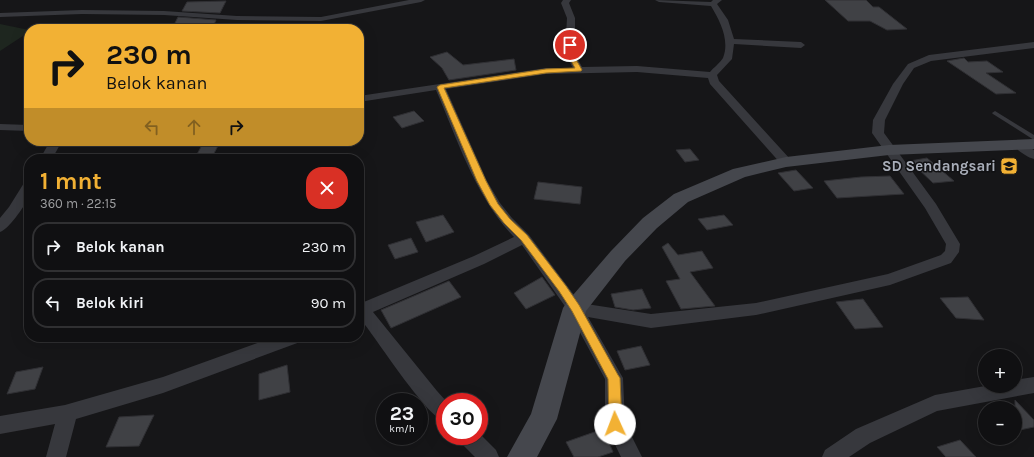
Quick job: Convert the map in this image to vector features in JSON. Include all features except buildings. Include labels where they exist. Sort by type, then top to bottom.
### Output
[{"type":"street","points":[[0,15],[82,12],[164,13],[237,18],[321,19],[421,0]]},
{"type":"street","points":[[567,0],[565,3],[571,18],[570,54],[579,70]]},
{"type":"street","points":[[659,0],[716,2],[724,20],[730,41],[727,59],[712,75]]},
{"type":"street","points":[[730,41],[801,45]]},
{"type":"street","points":[[575,308],[651,321],[756,309],[890,279],[946,259],[952,252],[953,244],[931,207],[878,133],[879,120],[898,84],[911,66],[929,58],[1034,45]]},
{"type":"street","points":[[364,98],[546,71],[637,69],[712,75]]},
{"type":"street","points":[[712,75],[714,82],[786,162]]},
{"type":"street","points":[[440,87],[481,181],[495,205],[507,221],[524,238],[575,308],[614,378],[615,424],[632,457]]},
{"type":"street","points":[[0,127],[24,128]]},
{"type":"street","points":[[521,457],[543,419],[575,308],[618,256],[650,223],[681,198],[739,173],[786,162],[889,150],[1030,146]]},
{"type":"street","points":[[0,227],[14,210],[24,194]]},
{"type":"street","points":[[364,309],[479,260],[524,238]]},
{"type":"street","points":[[364,314],[436,403]]},
{"type":"street","points":[[0,425],[42,416],[65,414],[163,385],[280,342]]},
{"type":"street","points":[[832,457],[863,436],[935,403],[1034,385]]},
{"type":"street","points":[[56,457],[67,417],[65,414]]},
{"type":"street","points":[[477,445],[490,457]]},
{"type":"lane","points":[[995,113],[1030,146]]},
{"type":"shaded area","points":[[0,24],[24,29],[24,35],[0,51]]},
{"type":"place","name":"SD Sendangsari","points":[[1009,166]]},
{"type":"route","points":[[570,45],[570,54],[579,70],[546,71],[440,87],[481,181],[495,205],[507,221],[524,238],[562,289],[575,308],[614,378],[615,424]]}]
